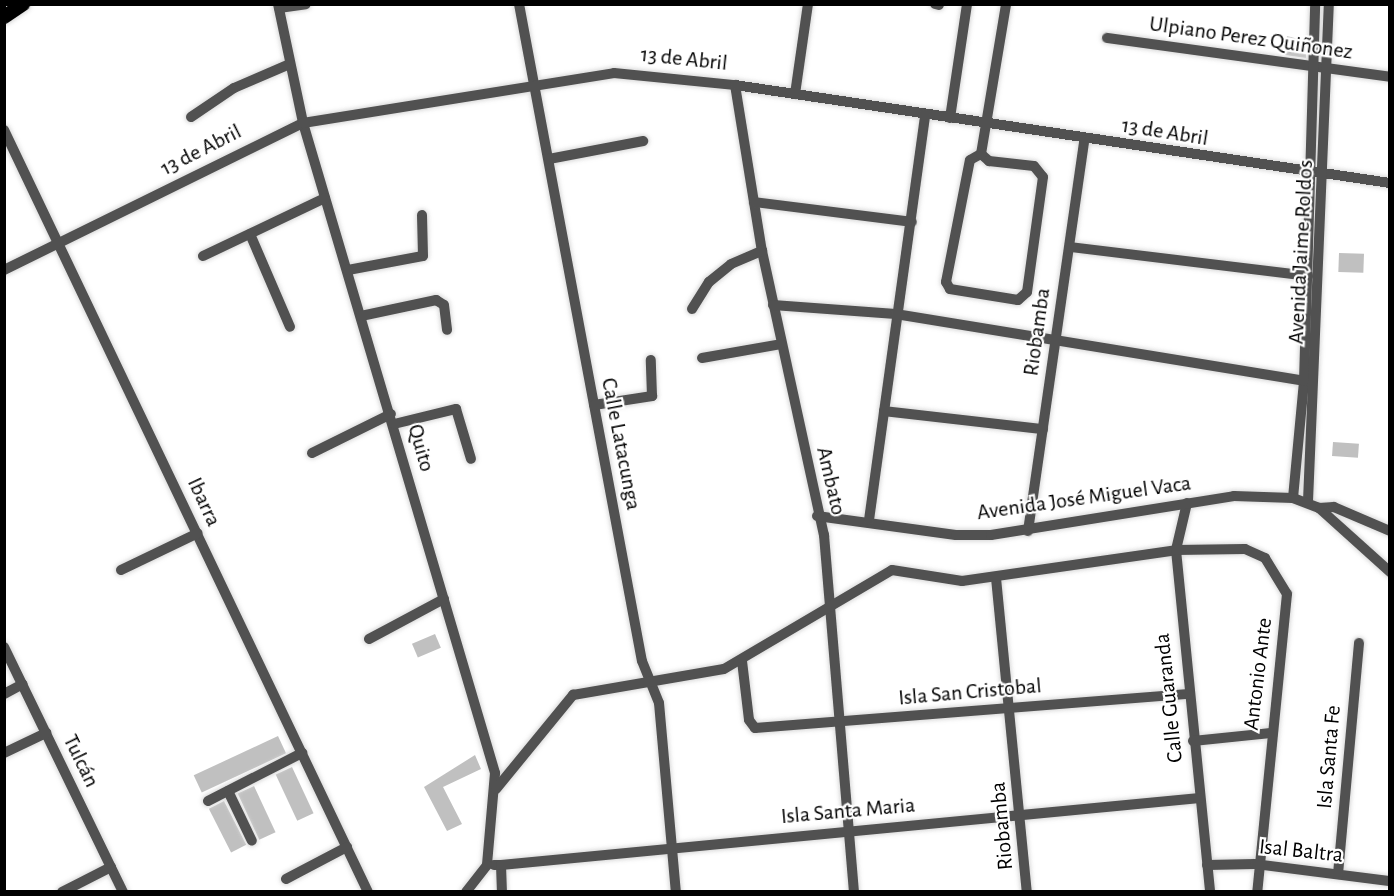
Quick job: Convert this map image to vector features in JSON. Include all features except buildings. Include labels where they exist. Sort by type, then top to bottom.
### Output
[{"type":"main road","points":[[4,8],[9,4]]},
{"type":"main road","points":[[4,17],[23,4]]},
{"type":"street","points":[[278,6],[306,4]]},
{"type":"street","name":"Calle Latacunga","points":[[519,4],[532,86],[549,159],[642,662],[659,703],[676,891]]},
{"type":"street","points":[[795,94],[808,4]]},
{"type":"street","points":[[950,118],[967,4]]},
{"type":"street","points":[[981,154],[1006,4]]},
{"type":"street","name":"Avenida Jaime Roldos","points":[[1293,498],[1304,381],[1315,4]]},
{"type":"street","name":"Avenida Jaime Roldos","points":[[1308,501],[1325,174],[1329,4]]},
{"type":"street","name":"Quito","points":[[278,6],[303,123],[392,419],[496,789],[488,865]]},
{"type":"street","name":"Ulpiano Perez Quiñonez","points":[[1107,38],[1389,77]]},
{"type":"street","points":[[191,117],[234,88],[290,64]]},
{"type":"street","name":"13 de Abril","points":[[4,270],[303,123],[632,72],[795,94],[1310,174],[1389,183]]},
{"type":"street","name":"Ambato","points":[[735,85],[762,251],[826,556],[827,605],[854,891]]},
{"type":"street","points":[[869,520],[896,314],[912,222],[925,114]]},
{"type":"street","name":"Ibarra","points":[[4,130],[368,891]]},
{"type":"street","name":"Riobamba","points":[[1028,531],[1084,140]]},
{"type":"street","points":[[549,159],[643,141]]},
{"type":"street","points":[[981,154],[989,160],[1034,166],[1043,177],[1027,292],[1018,300],[950,289],[946,282],[970,160],[981,154]]},
{"type":"street","points":[[202,256],[325,198]]},
{"type":"street","points":[[754,202],[912,222]]},
{"type":"street","points":[[348,270],[423,256],[422,215]]},
{"type":"street","points":[[250,234],[290,327]]},
{"type":"street","points":[[1070,247],[1308,276]]},
{"type":"street","points":[[692,309],[709,282],[731,264],[762,251]]},
{"type":"street","points":[[361,316],[436,300],[444,305],[447,330]]},
{"type":"street","points":[[773,305],[896,314],[1055,343],[1304,381]]},
{"type":"street","points":[[702,358],[782,344]]},
{"type":"street","points":[[594,405],[652,396],[651,360]]},
{"type":"street","points":[[312,453],[392,419],[456,409],[471,459]]},
{"type":"street","points":[[884,411],[1043,429]]},
{"type":"street","name":"Avenida José Miguel Vaca","points":[[817,516],[869,520],[956,535],[1028,531],[1234,496],[1293,498],[1308,501],[1319,508],[1389,572]]},
{"type":"street","name":"Calle Guaranda","points":[[1187,503],[1176,550],[1193,741],[1210,891]]},
{"type":"street","name":"Avenida José Miguel Vaca","points":[[1319,508],[1334,507],[1389,531]]},
{"type":"street","points":[[121,570],[198,533]]},
{"type":"street","name":"Antonio Ante","points":[[496,789],[573,695],[724,669],[742,660],[827,605],[892,570],[962,581],[996,578],[1176,550],[1245,549],[1265,558],[1279,575],[1287,594],[1256,864],[1257,891]]},
{"type":"street","name":"Riobamba","points":[[996,578],[1012,707],[1019,817],[1027,891]]},
{"type":"street","points":[[369,639],[444,599]]},
{"type":"street","name":"Isla Santa Fe","points":[[1338,874],[1359,643]]},
{"type":"street","name":"Tulcán","points":[[4,647],[123,891]]},
{"type":"street","name":"Isla San Cristobal","points":[[742,660],[749,720],[755,728],[1189,694]]},
{"type":"street","points":[[4,694],[23,684]]},
{"type":"street","points":[[4,753],[46,733]]},
{"type":"street","points":[[1193,741],[1271,733]]},
{"type":"street","points":[[208,801],[302,753]]},
{"type":"street","points":[[228,791],[252,841]]},
{"type":"street","name":"Isla Santa Maria","points":[[501,865],[1200,798]]},
{"type":"street","points":[[286,879],[347,847]]},
{"type":"street","name":"Isal Baltra","points":[[1207,865],[1256,864],[1389,881]]},
{"type":"street","points":[[466,891],[488,865],[501,865],[502,891]]},
{"type":"street","points":[[62,891],[111,867]]}]
